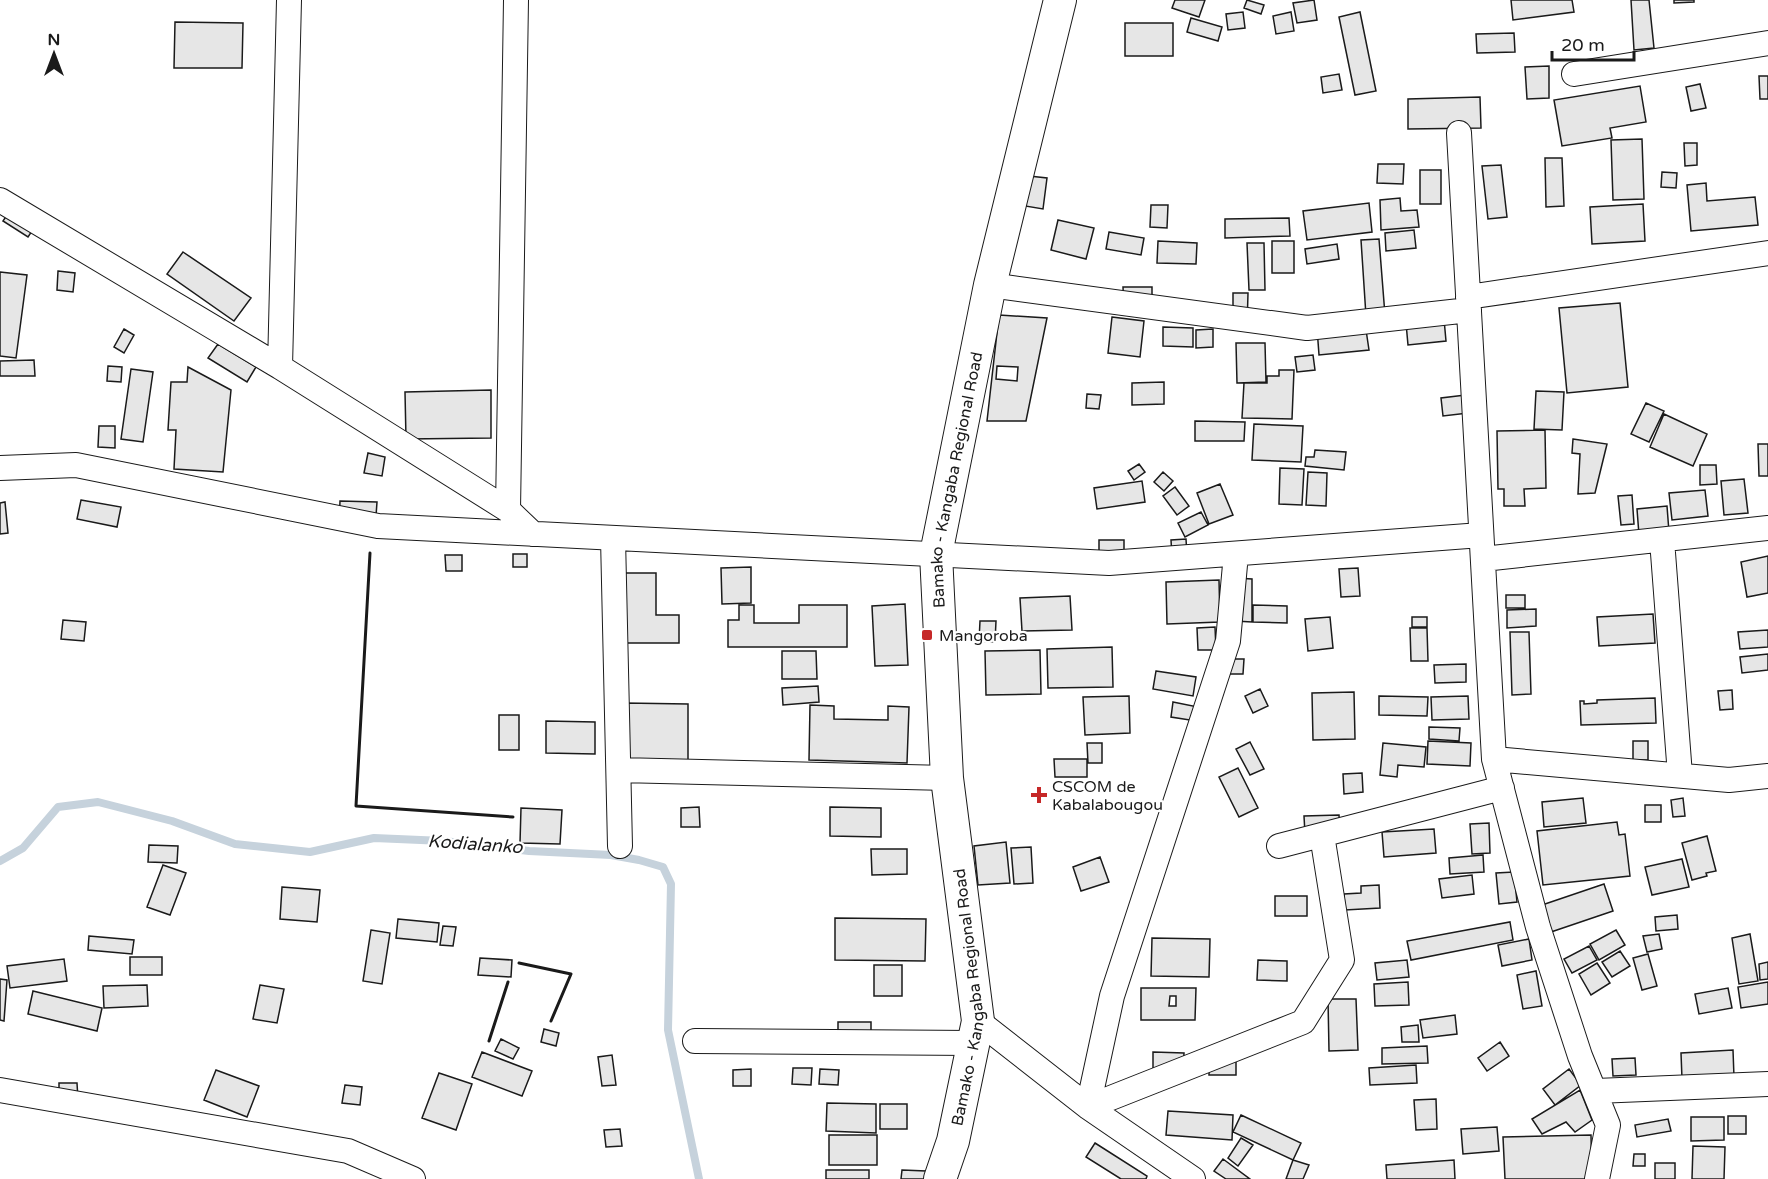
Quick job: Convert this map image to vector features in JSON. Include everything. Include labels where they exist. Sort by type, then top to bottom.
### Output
[{"type":"street","points":[[280,367],[289,0]]},
{"type":"street","points":[[508,510],[516,0]]},
{"type":"street","name":"Bamako - Kangaba Regional Road","points":[[940,1179],[953,1141],[975,1032],[947,778],[936,554],[990,285],[1060,0]]},
{"type":"street","points":[[1574,74],[1768,43]]},
{"type":"street","points":[[1459,133],[1494,759],[1538,927],[1580,1056],[1608,1125],[1597,1179]]},
{"type":"street","points":[[0,200],[280,367],[508,510],[533,534]]},
{"type":"street","points":[[990,285],[1307,328],[1768,253]]},
{"type":"street","points":[[0,468],[76,465],[378,526],[1109,563],[1481,535]]},
{"type":"street","points":[[1483,559],[1768,528]]},
{"type":"street","points":[[613,538],[620,846]]},
{"type":"street","points":[[1662,540],[1680,775]]},
{"type":"street","points":[[1088,1107],[1112,996],[1227,641],[1236,554]]},
{"type":"street","points":[[1494,759],[1729,780],[1768,776]]},
{"type":"street","points":[[619,770],[947,778]]},
{"type":"street","points":[[1279,846],[1502,788]]},
{"type":"street","points":[[1088,1107],[1303,1022],[1342,960],[1322,835]]},
{"type":"street","points":[[695,1041],[975,1032],[1192,1179]]},
{"type":"street","points":[[1596,1091],[1768,1084]]},
{"type":"street","points":[[0,1090],[348,1151],[413,1179]]},
{"type":"building","points":[[1175,0],[1205,0],[1199,17],[1172,8]]},
{"type":"building","points":[[1247,0],[1264,5],[1261,14],[1244,8]]},
{"type":"building","points":[[1314,0],[1317,20],[1297,23],[1293,3]]},
{"type":"building","points":[[1511,0],[1572,0],[1574,12],[1513,20]]},
{"type":"building","points":[[1631,0],[1649,0],[1654,48],[1634,50]]},
{"type":"building","points":[[1674,0],[1694,0],[1694,2],[1674,3]]},
{"type":"building","points":[[1243,12],[1245,28],[1228,30],[1226,14]]},
{"type":"building","points":[[1291,12],[1294,31],[1276,34],[1273,16]]},
{"type":"building","points":[[1360,12],[1376,91],[1355,95],[1339,17]]},
{"type":"building","points":[[1191,18],[1222,27],[1218,41],[1187,32]]},
{"type":"building","points":[[175,22],[243,23],[242,68],[174,68]]},
{"type":"building","points":[[1125,23],[1173,23],[1173,56],[1125,56]]},
{"type":"building","points":[[1514,33],[1515,52],[1477,53],[1476,34]]},
{"type":"building","points":[[1549,66],[1549,98],[1527,99],[1525,67]]},
{"type":"building","points":[[1339,74],[1342,90],[1323,93],[1321,77]]},
{"type":"building","points":[[1759,76],[1768,76],[1768,99],[1760,99]]},
{"type":"building","points":[[1700,84],[1706,108],[1691,111],[1686,87]]},
{"type":"building","points":[[1640,86],[1646,122],[1610,128],[1612,138],[1562,146],[1554,100]]},
{"type":"building","points":[[1480,97],[1481,128],[1408,129],[1408,99]]},
{"type":"building","points":[[1642,139],[1644,199],[1613,200],[1611,140]]},
{"type":"building","points":[[1684,143],[1697,143],[1697,165],[1685,166]]},
{"type":"building","points":[[1545,158],[1562,158],[1564,206],[1546,207]]},
{"type":"building","points":[[1378,164],[1404,164],[1403,184],[1377,183]]},
{"type":"building","points":[[1501,165],[1507,217],[1488,219],[1482,166]]},
{"type":"building","points":[[1420,170],[1441,170],[1441,204],[1420,204]]},
{"type":"building","points":[[1662,172],[1677,173],[1676,188],[1661,187]]},
{"type":"building","points":[[1029,176],[1047,178],[1043,209],[1025,206]]},
{"type":"building","points":[[1706,183],[1707,201],[1755,197],[1758,225],[1691,231],[1687,185]]},
{"type":"building","points":[[1400,198],[1401,211],[1417,210],[1419,227],[1381,230],[1380,200]]},
{"type":"building","points":[[1369,203],[1372,232],[1307,240],[1303,211]]},
{"type":"building","points":[[1643,204],[1645,241],[1592,244],[1590,207]]},
{"type":"building","points":[[1151,205],[1168,205],[1167,228],[1150,227]]},
{"type":"building","points":[[11,209],[36,225],[28,237],[3,221]]},
{"type":"building","points":[[1289,218],[1290,236],[1225,238],[1225,219]]},
{"type":"building","points":[[1058,220],[1094,228],[1086,259],[1051,250]]},
{"type":"building","points":[[1414,230],[1416,248],[1386,251],[1385,233]]},
{"type":"building","points":[[1109,232],[1144,238],[1141,255],[1106,249]]},
{"type":"building","points":[[1379,239],[1385,315],[1366,316],[1361,240]]},
{"type":"building","points":[[1158,241],[1197,243],[1196,264],[1157,263]]},
{"type":"building","points":[[1272,241],[1294,241],[1294,273],[1272,273]]},
{"type":"building","points":[[1247,243],[1264,243],[1265,290],[1249,290]]},
{"type":"building","points":[[1337,244],[1339,259],[1307,264],[1305,249]]},
{"type":"building","points":[[183,252],[251,298],[234,321],[167,274]]},
{"type":"building","points":[[58,271],[75,273],[73,292],[57,290]]},
{"type":"building","points":[[0,272],[27,275],[16,358],[0,356]]},
{"type":"building","points":[[1123,287],[1152,287],[1152,311],[1124,311]]},
{"type":"building","points":[[1233,293],[1248,293],[1247,328],[1233,328]]},
{"type":"building","points":[[1620,303],[1628,387],[1567,393],[1559,308]]},
{"type":"building","points":[[999,315],[1047,318],[1026,421],[987,421]],"holes":[[[997,366],[1018,367],[1017,381],[996,379]]]},
{"type":"building","points":[[1112,317],[1144,321],[1140,357],[1108,353]]},
{"type":"building","points":[[1444,319],[1446,341],[1408,345],[1406,323]]},
{"type":"building","points":[[1365,323],[1369,350],[1319,355],[1317,328]]},
{"type":"building","points":[[1163,327],[1193,328],[1193,347],[1163,346]]},
{"type":"building","points":[[124,329],[134,335],[124,353],[114,347]]},
{"type":"building","points":[[1213,329],[1213,347],[1196,348],[1196,330]]},
{"type":"building","points":[[1236,343],[1265,343],[1266,382],[1237,383]]},
{"type":"building","points":[[218,344],[256,367],[247,382],[208,358]]},
{"type":"building","points":[[1313,355],[1315,370],[1297,372],[1295,357]]},
{"type":"building","points":[[34,360],[35,376],[0,376],[0,361]]},
{"type":"building","points":[[108,366],[122,367],[121,382],[107,381]]},
{"type":"building","points":[[188,367],[231,390],[223,472],[174,469],[176,430],[168,430],[171,382],[187,382]]},
{"type":"building","points":[[131,369],[153,372],[143,442],[121,439]]},
{"type":"building","points":[[1279,370],[1294,370],[1292,419],[1242,418],[1244,383],[1267,383],[1267,376],[1279,376]]},
{"type":"building","points":[[1164,382],[1164,404],[1132,405],[1132,383]]},
{"type":"building","points":[[491,390],[491,438],[406,439],[405,392]]},
{"type":"building","points":[[1536,391],[1564,392],[1562,430],[1534,429]]},
{"type":"building","points":[[1482,393],[1485,411],[1443,416],[1441,398]]},
{"type":"building","points":[[1087,394],[1101,395],[1099,409],[1086,408]]},
{"type":"building","points":[[1646,403],[1664,411],[1649,442],[1631,434]]},
{"type":"building","points":[[1664,414],[1707,434],[1693,466],[1650,447]]},
{"type":"building","points":[[1195,421],[1245,422],[1244,441],[1195,441]]},
{"type":"building","points":[[1254,424],[1303,426],[1301,462],[1252,460]]},
{"type":"building","points":[[99,426],[115,426],[115,448],[98,447]]},
{"type":"building","points":[[1545,430],[1546,488],[1524,489],[1525,506],[1504,506],[1504,489],[1498,489],[1497,431]]},
{"type":"building","points":[[1573,439],[1607,444],[1595,493],[1578,494],[1580,454],[1572,453]]},
{"type":"building","points":[[1758,444],[1768,444],[1768,476],[1759,476]]},
{"type":"building","points":[[1315,450],[1346,452],[1344,470],[1305,466],[1306,457],[1314,457]]},
{"type":"building","points":[[368,453],[385,457],[382,476],[364,473]]},
{"type":"building","points":[[1139,464],[1145,472],[1134,480],[1128,471]]},
{"type":"building","points":[[1700,465],[1716,465],[1717,484],[1700,485]]},
{"type":"building","points":[[1280,468],[1304,469],[1302,505],[1279,504]]},
{"type":"building","points":[[1163,472],[1173,481],[1164,491],[1154,482]]},
{"type":"building","points":[[1308,472],[1327,473],[1326,506],[1306,505]]},
{"type":"building","points":[[1744,479],[1748,513],[1724,515],[1721,481]]},
{"type":"building","points":[[1142,481],[1145,502],[1097,509],[1094,488]]},
{"type":"building","points":[[1220,484],[1233,515],[1209,524],[1197,493]]},
{"type":"building","points":[[1175,487],[1189,506],[1177,515],[1163,496]]},
{"type":"building","points":[[1705,490],[1708,516],[1672,520],[1669,493]]},
{"type":"building","points":[[1632,495],[1634,524],[1621,525],[1618,496]]},
{"type":"building","points":[[81,500],[121,507],[117,527],[77,519]]},
{"type":"building","points":[[340,501],[377,502],[375,530],[339,528]]},
{"type":"building","points":[[5,502],[8,533],[0,534],[0,503]]},
{"type":"building","points":[[1667,506],[1669,532],[1639,535],[1637,509]]},
{"type":"building","points":[[1201,512],[1208,525],[1185,537],[1178,523]]},
{"type":"building","points":[[1186,539],[1187,555],[1172,556],[1171,540]]},
{"type":"building","points":[[1099,540],[1124,540],[1124,557],[1099,557]]},
{"type":"building","points":[[513,554],[527,554],[527,567],[513,567]]},
{"type":"building","points":[[445,555],[462,555],[462,571],[446,571]]},
{"type":"building","points":[[1768,556],[1768,593],[1747,597],[1741,562]]},
{"type":"building","points":[[751,567],[751,603],[722,604],[721,568]]},
{"type":"building","points":[[1358,568],[1360,596],[1341,597],[1339,569]]},
{"type":"building","points":[[624,573],[656,573],[656,615],[679,615],[679,643],[624,643]]},
{"type":"building","points":[[1236,578],[1252,579],[1252,622],[1235,621]]},
{"type":"building","points":[[1219,580],[1220,622],[1167,624],[1166,582]]},
{"type":"building","points":[[1506,595],[1525,595],[1525,608],[1506,608]]},
{"type":"building","points":[[1070,596],[1072,630],[1022,631],[1020,598]]},
{"type":"building","points":[[905,604],[908,665],[875,666],[872,606]]},
{"type":"building","points":[[739,605],[754,605],[754,623],[799,623],[799,605],[847,605],[847,647],[728,647],[728,620],[739,620]]},
{"type":"building","points":[[1253,605],[1287,606],[1287,623],[1253,622]]},
{"type":"building","points":[[1536,609],[1536,626],[1507,628],[1507,610]]},
{"type":"building","points":[[1653,614],[1655,643],[1599,646],[1597,617]]},
{"type":"building","points":[[1330,617],[1333,648],[1308,651],[1305,619]]},
{"type":"building","points":[[1412,617],[1427,617],[1427,627],[1412,627]]},
{"type":"building","points":[[63,620],[86,622],[84,641],[61,639]]},
{"type":"building","points":[[980,621],[996,621],[995,642],[979,641]]},
{"type":"building","points":[[1215,627],[1216,650],[1198,650],[1197,628]]},
{"type":"building","points":[[1410,628],[1427,628],[1428,661],[1411,661]]},
{"type":"building","points":[[1768,630],[1768,647],[1740,649],[1738,632]]},
{"type":"building","points":[[1510,632],[1529,632],[1531,694],[1512,695]]},
{"type":"building","points":[[1112,647],[1113,687],[1048,688],[1047,649]]},
{"type":"building","points":[[1040,650],[1041,694],[986,695],[985,651]]},
{"type":"building","points":[[782,651],[816,651],[817,679],[782,679]]},
{"type":"building","points":[[1768,654],[1768,670],[1742,673],[1740,657]]},
{"type":"building","points":[[1228,659],[1244,659],[1243,674],[1228,674]]},
{"type":"building","points":[[1466,664],[1466,682],[1435,683],[1434,665]]},
{"type":"building","points":[[1156,671],[1196,677],[1193,696],[1153,689]]},
{"type":"building","points":[[818,686],[819,702],[783,705],[782,688]]},
{"type":"building","points":[[1260,689],[1268,706],[1253,713],[1245,696]]},
{"type":"building","points":[[1732,690],[1733,709],[1720,710],[1718,691]]},
{"type":"building","points":[[1354,692],[1355,739],[1313,740],[1312,693]]},
{"type":"building","points":[[1129,696],[1130,733],[1085,735],[1083,697]]},
{"type":"building","points":[[1379,696],[1428,697],[1427,716],[1379,715]]},
{"type":"building","points":[[1468,696],[1469,719],[1432,720],[1431,697]]},
{"type":"building","points":[[1655,698],[1656,723],[1581,725],[1580,701],[1584,701],[1584,704],[1597,703],[1597,700]]},
{"type":"building","points":[[1173,702],[1198,707],[1196,721],[1171,717]]},
{"type":"building","points":[[624,703],[688,704],[688,764],[624,764]]},
{"type":"building","points":[[810,705],[834,706],[834,719],[888,720],[888,706],[909,707],[907,763],[809,760]]},
{"type":"building","points":[[499,715],[519,715],[519,750],[499,750]]},
{"type":"building","points":[[546,721],[595,722],[595,754],[546,753]]},
{"type":"building","points":[[1429,727],[1460,728],[1459,741],[1429,739]]},
{"type":"building","points":[[1428,741],[1471,743],[1470,766],[1427,764]]},
{"type":"building","points":[[1633,741],[1648,741],[1648,760],[1633,760]]},
{"type":"building","points":[[1250,742],[1264,769],[1250,775],[1236,749]]},
{"type":"building","points":[[1087,743],[1102,743],[1102,763],[1088,763]]},
{"type":"building","points":[[1383,743],[1426,747],[1424,767],[1398,765],[1397,777],[1380,775]]},
{"type":"building","points":[[1054,759],[1087,759],[1087,777],[1055,777]]},
{"type":"building","points":[[1238,768],[1258,808],[1239,817],[1219,777]]},
{"type":"building","points":[[1362,773],[1363,792],[1344,794],[1343,774]]},
{"type":"building","points":[[1583,798],[1586,823],[1544,827],[1542,802]]},
{"type":"building","points":[[1683,798],[1685,816],[1673,817],[1671,800]]},
{"type":"building","points":[[1645,805],[1661,805],[1661,822],[1645,822]]},
{"type":"building","points":[[699,807],[700,827],[681,827],[681,808]]},
{"type":"building","points":[[830,807],[881,808],[881,837],[830,836]]},
{"type":"building","points":[[521,808],[562,810],[560,844],[520,843]]},
{"type":"building","points":[[1339,815],[1340,832],[1305,834],[1304,816]]},
{"type":"building","points":[[1617,822],[1619,835],[1625,834],[1630,876],[1543,885],[1537,831]]},
{"type":"building","points":[[1489,823],[1490,853],[1472,854],[1470,824]]},
{"type":"building","points":[[1434,829],[1436,853],[1384,857],[1382,832]]},
{"type":"building","points":[[1707,836],[1716,871],[1692,880],[1682,843]]},
{"type":"building","points":[[1006,842],[1010,883],[978,885],[974,846]]},
{"type":"building","points":[[149,845],[178,846],[177,863],[148,862]]},
{"type":"building","points":[[1031,847],[1033,883],[1014,884],[1011,848]]},
{"type":"building","points":[[871,849],[907,849],[907,874],[872,875]]},
{"type":"building","points":[[1483,855],[1484,872],[1450,874],[1449,858]]},
{"type":"building","points":[[1100,857],[1109,882],[1081,891],[1073,867]]},
{"type":"building","points":[[1682,859],[1689,887],[1652,895],[1645,867]]},
{"type":"building","points":[[163,865],[186,873],[170,915],[147,907]]},
{"type":"building","points":[[1514,872],[1517,902],[1499,904],[1496,873]]},
{"type":"building","points":[[1472,875],[1474,894],[1442,898],[1439,879]]},
{"type":"building","points":[[1604,884],[1613,911],[1551,932],[1542,905]]},
{"type":"building","points":[[1379,885],[1380,908],[1345,910],[1344,894],[1361,893],[1361,886]]},
{"type":"building","points":[[282,887],[320,890],[317,922],[280,919]]},
{"type":"building","points":[[1275,896],[1307,896],[1307,916],[1275,916]]},
{"type":"building","points":[[1677,915],[1678,929],[1656,931],[1655,917]]},
{"type":"building","points":[[835,918],[926,919],[925,961],[835,960]]},
{"type":"building","points":[[398,919],[439,923],[437,942],[396,938]]},
{"type":"building","points":[[1510,922],[1513,940],[1411,960],[1407,941]]},
{"type":"building","points":[[443,926],[456,927],[453,946],[440,945]]},
{"type":"building","points":[[371,930],[390,933],[382,984],[363,981]]},
{"type":"building","points":[[1616,930],[1625,945],[1599,960],[1590,944]]},
{"type":"building","points":[[1659,934],[1662,949],[1647,952],[1643,936]]},
{"type":"building","points":[[1750,934],[1758,981],[1739,984],[1732,938]]},
{"type":"building","points":[[89,936],[134,940],[132,954],[88,950]]},
{"type":"building","points":[[1152,938],[1210,939],[1209,977],[1151,976]]},
{"type":"building","points":[[1529,939],[1532,960],[1502,966],[1498,945]]},
{"type":"building","points":[[1589,946],[1597,960],[1572,973],[1564,959]]},
{"type":"building","points":[[1620,951],[1630,966],[1612,977],[1602,962]]},
{"type":"building","points":[[1648,954],[1657,986],[1642,990],[1633,958]]},
{"type":"building","points":[[130,957],[162,957],[162,975],[130,975]]},
{"type":"building","points":[[480,958],[512,960],[511,977],[478,975]]},
{"type":"building","points":[[64,959],[67,981],[10,988],[7,966]]},
{"type":"building","points":[[1258,960],[1287,961],[1287,981],[1257,980]]},
{"type":"building","points":[[1407,960],[1409,977],[1377,980],[1375,963]]},
{"type":"building","points":[[1768,962],[1768,979],[1760,980],[1759,964]]},
{"type":"building","points":[[1597,963],[1610,983],[1591,995],[1579,974]]},
{"type":"building","points":[[874,965],[902,965],[902,996],[874,996]]},
{"type":"building","points":[[1536,971],[1542,1006],[1523,1009],[1517,975]]},
{"type":"building","points":[[0,979],[7,980],[4,1021],[0,1020]]},
{"type":"building","points":[[1408,982],[1409,1005],[1375,1006],[1374,984]]},
{"type":"building","points":[[1768,982],[1768,1004],[1741,1008],[1738,987]]},
{"type":"building","points":[[147,985],[148,1006],[104,1008],[103,986]]},
{"type":"building","points":[[260,985],[284,989],[277,1023],[253,1019]]},
{"type":"building","points":[[1141,988],[1196,988],[1195,1020],[1141,1020]],"holes":[[[1170,996],[1176,996],[1176,1006],[1169,1006]]]},
{"type":"building","points":[[1728,988],[1732,1008],[1699,1014],[1695,994]]},
{"type":"building","points":[[33,991],[102,1008],[97,1031],[28,1014]]},
{"type":"building","points":[[1328,999],[1356,999],[1358,1050],[1329,1051]]},
{"type":"building","points":[[1455,1015],[1457,1034],[1423,1038],[1420,1020]]},
{"type":"building","points":[[838,1022],[871,1022],[871,1046],[838,1045]]},
{"type":"building","points":[[1418,1025],[1419,1042],[1402,1042],[1401,1027]]},
{"type":"building","points":[[544,1029],[559,1033],[556,1046],[541,1042]]},
{"type":"building","points":[[501,1039],[519,1048],[513,1059],[495,1051]]},
{"type":"building","points":[[1500,1042],[1509,1056],[1487,1071],[1478,1058]]},
{"type":"building","points":[[1427,1046],[1428,1063],[1382,1064],[1382,1048]]},
{"type":"building","points":[[1733,1050],[1734,1077],[1682,1079],[1681,1053]]},
{"type":"building","points":[[482,1052],[532,1071],[522,1096],[472,1077]]},
{"type":"building","points":[[1153,1052],[1184,1053],[1183,1074],[1153,1073]]},
{"type":"building","points":[[612,1055],[616,1085],[602,1086],[598,1057]]},
{"type":"building","points":[[1209,1057],[1236,1057],[1236,1075],[1209,1075]]},
{"type":"building","points":[[1635,1058],[1636,1075],[1613,1076],[1612,1059]]},
{"type":"building","points":[[1416,1065],[1417,1083],[1370,1085],[1369,1068]]},
{"type":"building","points":[[793,1068],[812,1068],[811,1085],[792,1084]]},
{"type":"building","points":[[751,1069],[751,1086],[733,1086],[733,1070]]},
{"type":"building","points":[[820,1069],[839,1070],[838,1085],[819,1084]]},
{"type":"building","points":[[1569,1069],[1581,1085],[1555,1105],[1543,1089]]},
{"type":"building","points":[[216,1070],[259,1086],[247,1117],[204,1100]]},
{"type":"building","points":[[439,1073],[472,1084],[456,1130],[422,1118]]},
{"type":"building","points":[[59,1083],[77,1083],[78,1100],[59,1100]]},
{"type":"building","points":[[345,1085],[362,1087],[360,1105],[342,1103]]},
{"type":"building","points":[[1580,1090],[1592,1120],[1575,1132],[1566,1122],[1542,1134],[1532,1119]]},
{"type":"building","points":[[1436,1099],[1437,1129],[1416,1130],[1414,1100]]},
{"type":"building","points":[[827,1103],[876,1104],[876,1133],[826,1131]]},
{"type":"building","points":[[880,1104],[907,1104],[907,1129],[880,1129]]},
{"type":"building","points":[[1168,1111],[1233,1115],[1232,1140],[1166,1135]]},
{"type":"building","points":[[1241,1115],[1301,1143],[1293,1160],[1233,1132]]},
{"type":"building","points":[[1728,1116],[1746,1116],[1746,1134],[1728,1134]]},
{"type":"building","points":[[1691,1117],[1724,1117],[1724,1140],[1691,1141]]},
{"type":"building","points":[[1668,1119],[1671,1131],[1637,1137],[1635,1125]]},
{"type":"building","points":[[1497,1127],[1499,1151],[1463,1154],[1461,1129]]},
{"type":"building","points":[[620,1129],[622,1146],[606,1147],[604,1130]]},
{"type":"building","points":[[829,1135],[877,1135],[877,1165],[829,1165]]},
{"type":"building","points":[[1591,1135],[1592,1179],[1505,1179],[1503,1137]]},
{"type":"building","points":[[1241,1138],[1253,1145],[1238,1166],[1228,1158]]},
{"type":"building","points":[[1095,1143],[1147,1176],[1146,1179],[1121,1179],[1086,1157]]},
{"type":"building","points":[[1693,1146],[1725,1147],[1724,1179],[1692,1179]]},
{"type":"building","points":[[1634,1154],[1645,1154],[1645,1166],[1633,1166]]},
{"type":"building","points":[[1223,1159],[1250,1179],[1226,1179],[1214,1171]]},
{"type":"building","points":[[1293,1160],[1309,1165],[1303,1179],[1286,1179]]},
{"type":"building","points":[[1454,1160],[1455,1179],[1387,1179],[1386,1165]]},
{"type":"building","points":[[1655,1163],[1675,1163],[1675,1179],[1655,1179]]},
{"type":"building","points":[[826,1170],[869,1170],[869,1179],[826,1179]]},
{"type":"building","points":[[902,1170],[926,1171],[926,1179],[901,1179]]},
{"type":"waterway","name":"Kodialanko","points":[[0,861],[23,848],[58,807],[98,802],[172,821],[235,844],[310,852],[374,838],[444,841],[529,851],[611,855],[663,867],[671,884],[668,1030],[699,1179]]},
{"type":"wall","points":[[370,553],[356,806],[513,817]]},
{"type":"wall","points":[[519,963],[571,974],[551,1021]]},
{"type":"wall","points":[[489,1041],[508,982]]},
{"type":"place","name":"Mangoroba","points":[[927,635]]},
{"type":"place","name":"CSCOM de Kabalabougou","points":[[1039,795]]}]
